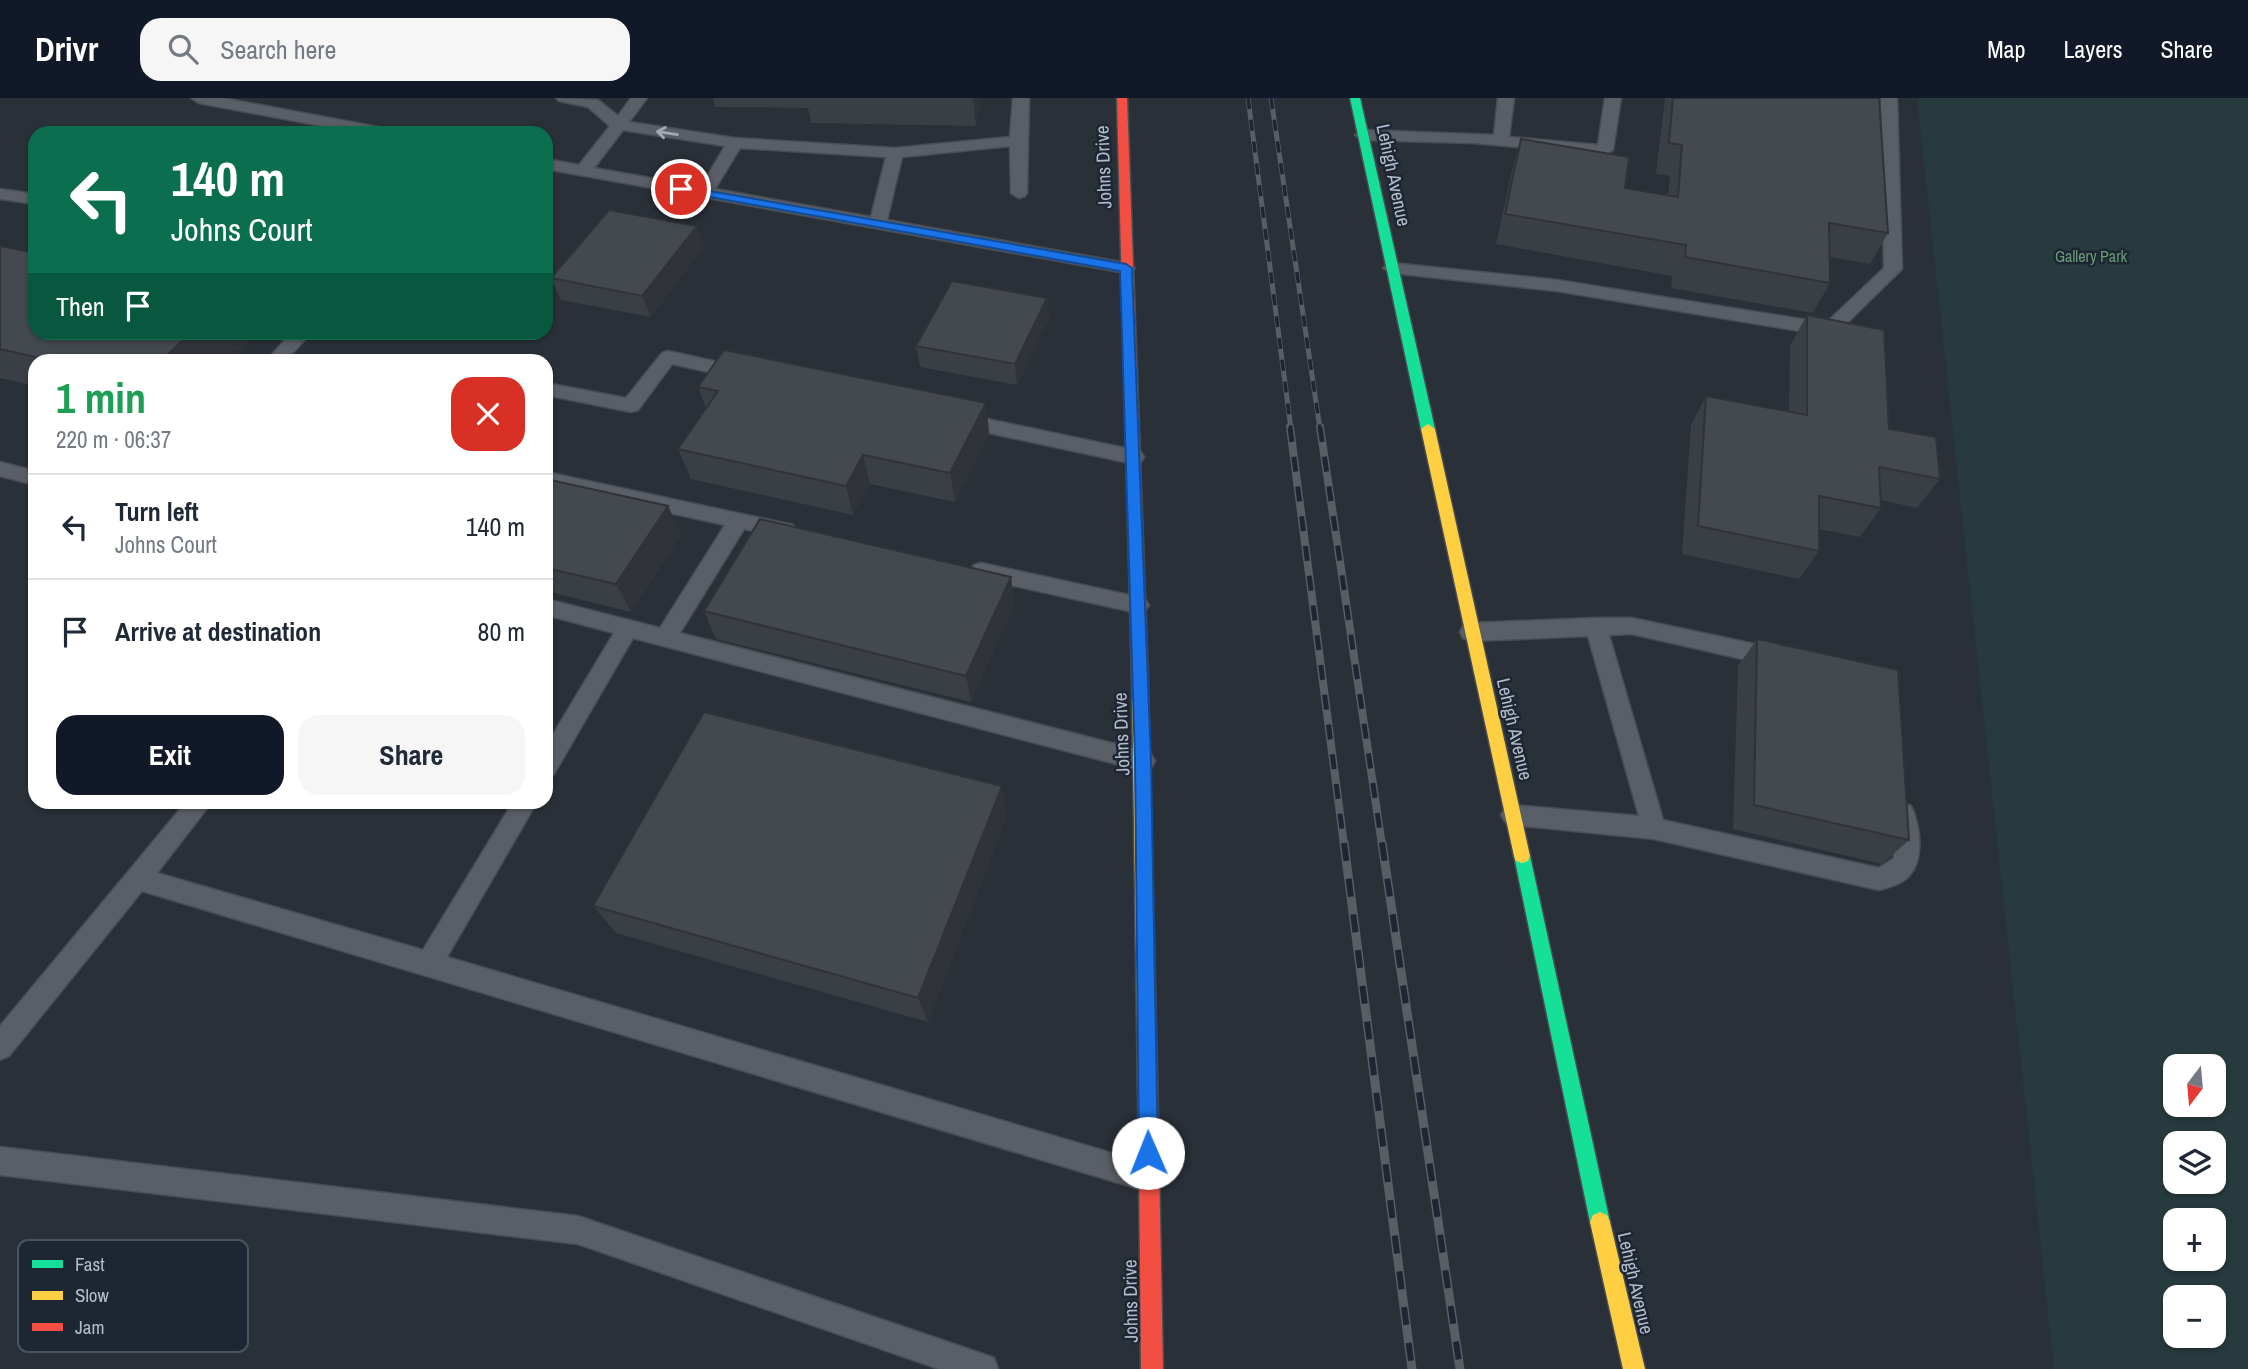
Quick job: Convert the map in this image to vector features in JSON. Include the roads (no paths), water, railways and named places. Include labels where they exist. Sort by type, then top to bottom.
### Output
[{"type":"street","name":"Johns Drive","points":[[1122,98],[1143,761],[1152,1369]]},
{"type":"street","name":"Lehigh Avenue","points":[[1355,98],[1513,815],[1563,1059],[1634,1369]]},
{"type":"lane","points":[[199,98],[346,126]]},
{"type":"lane","points":[[564,98],[593,103],[619,125],[735,143],[895,153],[1018,141]]},
{"type":"lane","points":[[583,171],[639,98]]},
{"type":"lane","points":[[1019,193],[1021,98]]},
{"type":"lane","points":[[1501,140],[1506,98]]},
{"type":"lane","points":[[1363,135],[1501,140],[1605,150],[1614,98]]},
{"type":"lane","points":[[1392,268],[1456,272],[1581,289],[1830,330],[1893,269],[1889,98]]},
{"type":"lane","points":[[705,193],[735,143]]},
{"type":"lane","points":[[878,224],[895,153]]},
{"type":"lane","points":[[553,165],[1126,268]]},
{"type":"lane","points":[[0,194],[28,198]]},
{"type":"lane","points":[[282,354],[295,340]]},
{"type":"lane","points":[[553,390],[631,405],[668,357],[764,378]]},
{"type":"lane","points":[[942,416],[1134,457]]},
{"type":"lane","points":[[0,470],[28,476]]},
{"type":"lane","points":[[553,480],[805,534]]},
{"type":"lane","points":[[666,637],[738,519]]},
{"type":"lane","points":[[965,568],[1138,605]]},
{"type":"lane","points":[[553,609],[1143,761]]},
{"type":"lane","points":[[1596,626],[1654,828]]},
{"type":"lane","points":[[1471,632],[1632,626],[1801,663]]},
{"type":"lane","points":[[553,755],[628,628]]},
{"type":"lane","points":[[1513,815],[1654,828],[1879,879],[1893,876],[1902,869],[1907,859],[1901,792]]},
{"type":"lane","points":[[0,1047],[194,809]]},
{"type":"lane","points":[[429,964],[521,809]]},
{"type":"lane","points":[[138,879],[1149,1178]]},
{"type":"lane","points":[[0,1161],[578,1230],[983,1369]]},
{"type":"railway","points":[[1248,98],[1291,429]]},
{"type":"railway","points":[[1271,98],[1320,429]]},
{"type":"railway","points":[[1290,427],[1344,845]]},
{"type":"railway","points":[[1320,427],[1382,845]]},
{"type":"railway","points":[[1344,843],[1412,1369]]},
{"type":"railway","points":[[1382,843],[1460,1369]]},
{"type":"park label","name":"Gallery Park","points":[[2091,256]]}]
